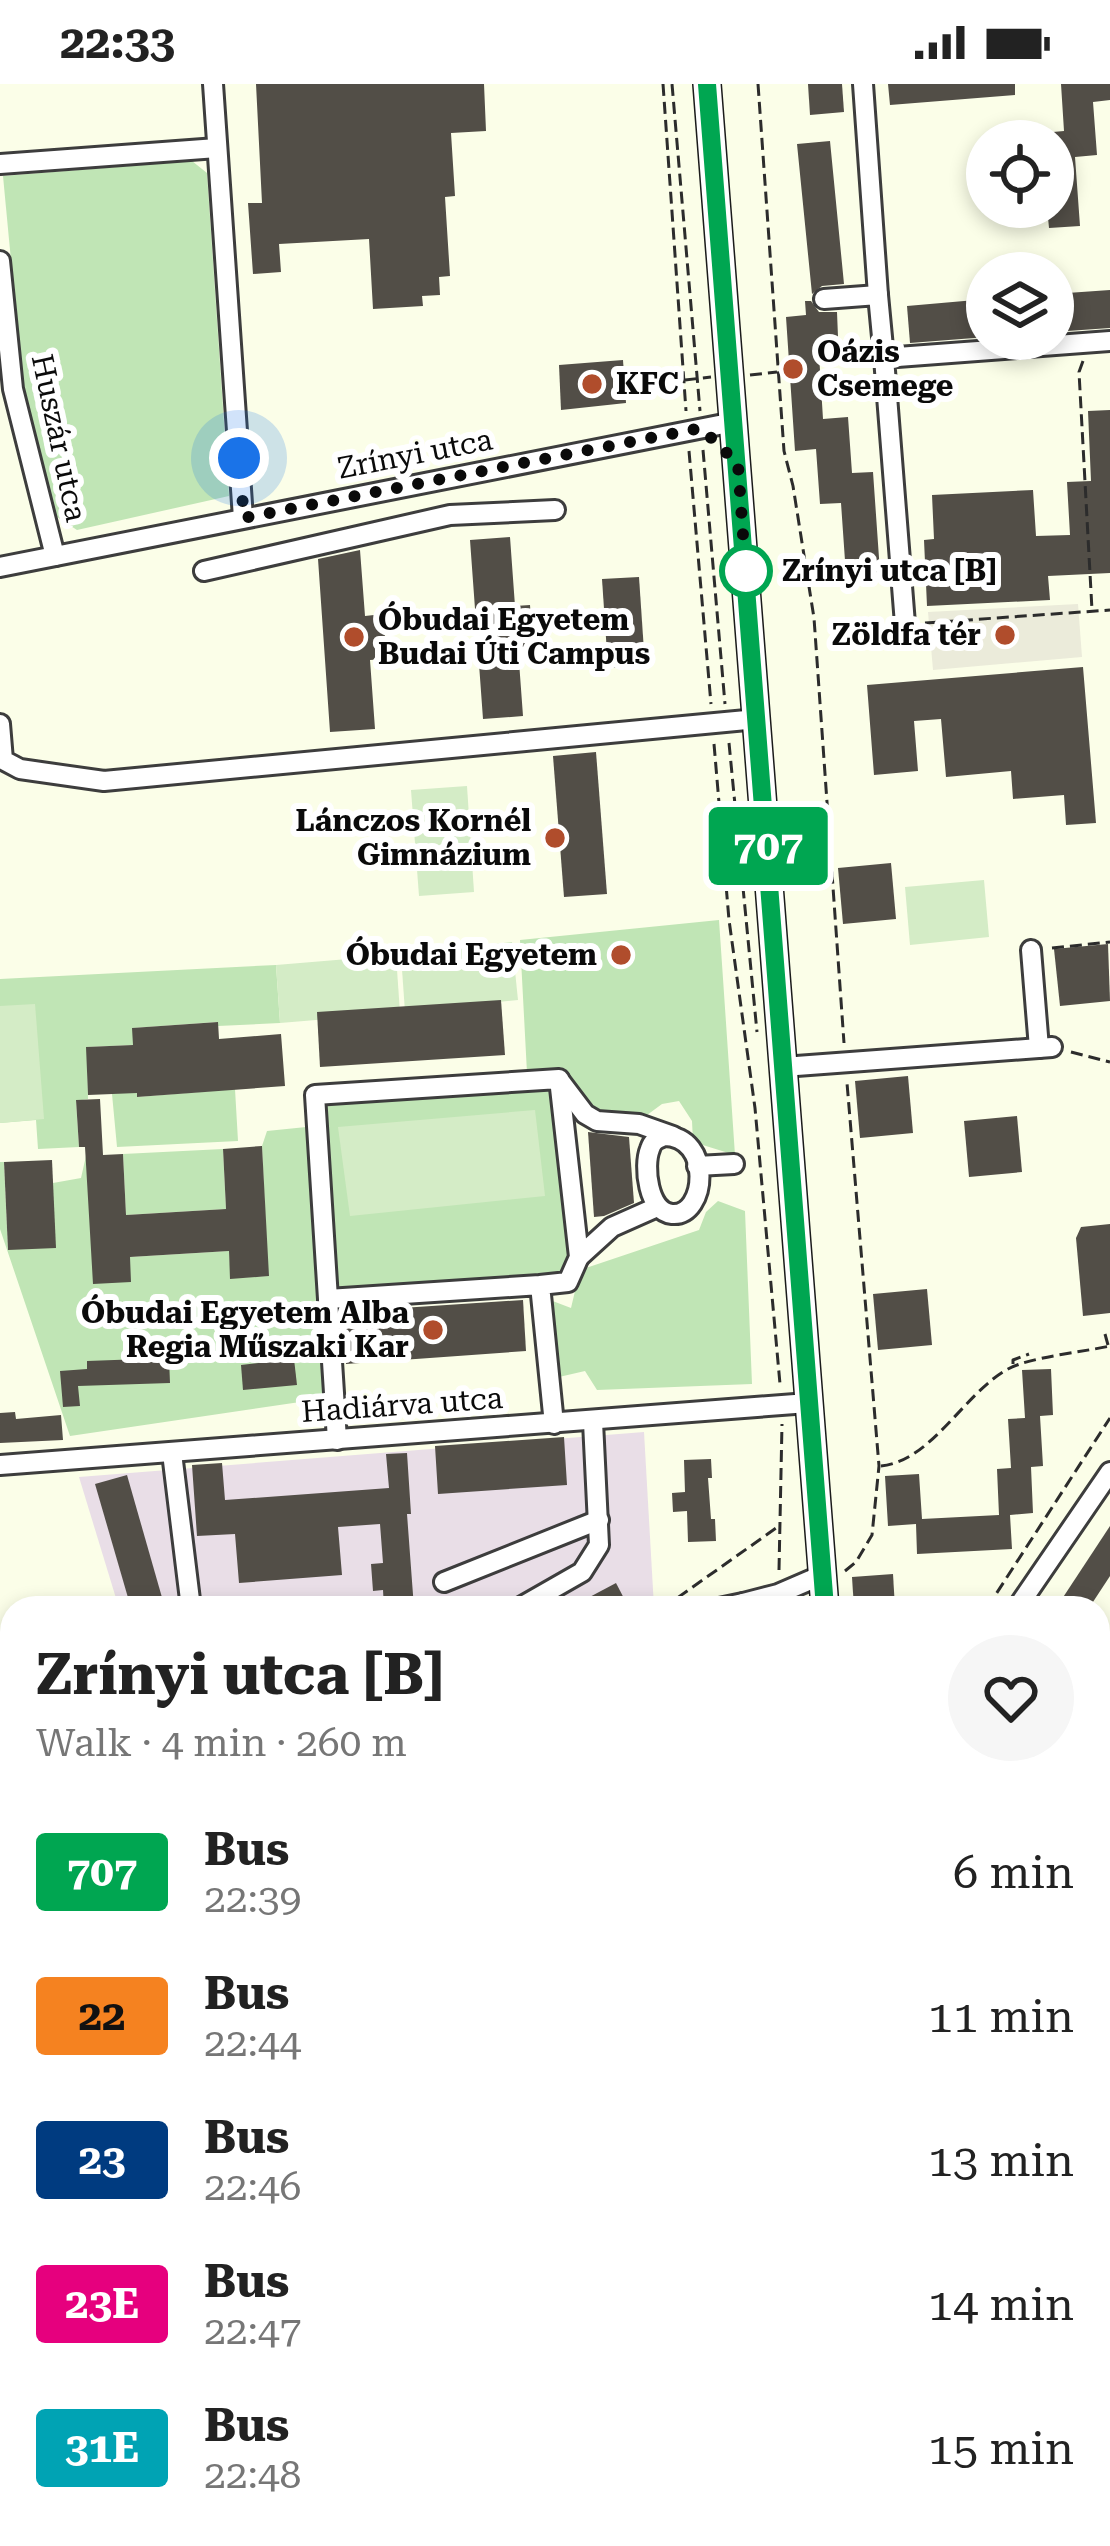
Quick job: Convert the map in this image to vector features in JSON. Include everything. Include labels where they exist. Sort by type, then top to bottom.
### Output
[{"type":"main road","points":[[707,84],[783,1067],[795,1404],[830,1576],[827,1596]]},
{"type":"street","points":[[213,84],[244,518]]},
{"type":"street","points":[[863,84],[905,624]]},
{"type":"street","points":[[0,164],[218,148]]},
{"type":"street","name":"Huszár utca","points":[[0,261],[13,389],[55,556]]},
{"type":"street","points":[[824,298],[878,295]]},
{"type":"street","points":[[884,358],[1100,342]]},
{"type":"street","name":"Zrínyi utca","points":[[0,567],[734,422]]},
{"type":"street","points":[[694,430],[738,464]]},
{"type":"street","points":[[446,478],[450,515]]},
{"type":"street","points":[[204,571],[450,515],[555,510]]},
{"type":"street","points":[[0,724],[3,760],[20,769],[104,781],[757,719]]},
{"type":"street","points":[[783,1067],[1046,1047],[1031,950]]},
{"type":"street","points":[[559,1079],[585,1114],[597,1121],[639,1124],[673,1136],[691,1146],[697,1154],[698,1192],[695,1202],[671,1214],[651,1198],[650,1150],[664,1136],[673,1136]]},
{"type":"street","points":[[559,1079],[578,1257]]},
{"type":"street","points":[[337,1440],[315,1095],[559,1079]]},
{"type":"street","points":[[697,1166],[734,1164]]},
{"type":"street","points":[[328,1299],[568,1282],[578,1257],[612,1226],[657,1207]]},
{"type":"street","points":[[540,1285],[554,1424]]},
{"type":"street","name":"Hadiárva utca","points":[[0,1465],[795,1404]]},
{"type":"street","points":[[540,1596],[582,1572],[599,1545],[593,1422]]},
{"type":"street","points":[[172,1453],[190,1596]]},
{"type":"street","points":[[1025,1596],[1110,1472]]},
{"type":"street","points":[[444,1582],[599,1520]]},
{"type":"street","points":[[772,1596],[830,1576]]},
{"type":"path","points":[[663,84],[720,722],[758,1039]]},
{"type":"path","points":[[672,84],[694,430],[720,722],[729,920],[795,1404],[778,1594]]},
{"type":"path","points":[[758,84],[784,451],[794,486],[814,618],[879,1466],[872,1535],[856,1562],[830,1576]]},
{"type":"path","points":[[1092,610],[1079,372],[1100,342]]},
{"type":"path","points":[[905,624],[1110,610]]},
{"type":"path","points":[[1031,950],[1110,942]]},
{"type":"path","points":[[1046,1047],[1110,1062]]},
{"type":"path","points":[[879,1466],[899,1464],[1013,1366],[1109,1346],[1106,1334]]},
{"type":"path","points":[[1013,1366],[1013,1360],[1029,1354]]},
{"type":"path","points":[[995,1596],[1110,1418]]},
{"type":"path","points":[[680,1596],[782,1524]]},
{"type":"shaded area","name":"Zöldfa tér","points":[[1078,604],[1082,657],[933,670],[928,612]]},
{"type":"shaded area","points":[[644,1432],[653,1596],[115,1596],[79,1477]]},
{"type":"green space","points":[[192,161],[207,173],[229,496],[77,530],[54,515],[23,387],[3,176]]},
{"type":"green space","points":[[467,786],[474,892],[419,896],[411,790]]},
{"type":"green space","points":[[984,880],[989,937],[910,945],[905,887]]},
{"type":"green space","points":[[719,920],[735,1155],[693,1142],[692,1121],[679,1101],[662,1104],[643,1118],[565,1105],[579,1257],[568,1282],[329,1299],[341,1396],[70,1436],[0,1229],[0,1162],[4,1162],[8,1250],[53,1183],[81,1178],[86,1156],[130,1257],[229,1251],[231,1278],[268,1276],[262,1146],[267,1131],[316,1126],[315,1095],[527,1073],[520,940]]},
{"type":"green space","points":[[512,942],[518,1000],[405,1012],[401,955]]},
{"type":"green space","points":[[396,955],[400,1013],[280,1023],[276,965]]},
{"type":"green space","points":[[276,965],[280,1023],[133,1028],[133,1045],[87,1047],[88,1099],[76,1101],[79,1147],[38,1149],[36,1120],[0,1123],[0,979]]},
{"type":"green space","points":[[35,1004],[44,1119],[0,1123],[0,1006]]},
{"type":"green space","points":[[235,1089],[238,1141],[117,1147],[112,1094],[137,1090],[138,1097]]},
{"type":"green space","points":[[535,1110],[545,1196],[350,1216],[338,1127]]},
{"type":"green space","points":[[223,1149],[226,1209],[126,1215],[123,1154]]},
{"type":"green space","points":[[718,1201],[745,1211],[752,1384],[597,1390],[585,1371],[559,1377],[550,1300],[571,1308],[580,1270],[699,1230],[706,1212]]},
{"type":"building","points":[[256,84],[484,84],[486,131],[451,133],[455,196],[445,197],[450,276],[439,277],[440,295],[422,296],[423,306],[373,309],[369,239],[279,244],[281,272],[253,274],[248,203],[262,203]]},
{"type":"building","points":[[808,84],[842,84],[844,112],[810,115]]},
{"type":"building","points":[[888,84],[1015,84],[1015,95],[890,105]]},
{"type":"building","points":[[1061,84],[1110,84],[1110,100],[1093,102],[1097,155],[1075,157],[1080,226],[1074,226],[1074,120],[1063,120]]},
{"type":"building","points":[[830,141],[844,284],[822,286],[812,294],[797,144]]},
{"type":"building","points":[[1110,290],[1110,328],[1074,331],[1074,293]]},
{"type":"building","points":[[805,301],[811,301],[819,312],[837,312],[838,337],[818,338],[823,419],[848,417],[852,473],[873,472],[880,572],[846,575],[841,503],[820,504],[816,449],[795,451],[786,317],[806,315]]},
{"type":"building","points":[[966,301],[966,339],[910,343],[907,306]]},
{"type":"building","name":"KFC","points":[[623,360],[626,403],[561,410],[559,365]]},
{"type":"building","points":[[1110,410],[1110,573],[1048,576],[1050,600],[927,606],[924,540],[934,539],[932,495],[1033,490],[1036,536],[1070,535],[1067,482],[1091,481],[1088,411]]},
{"type":"building","name":"Óbudai Egyetem Budai Úti Campus","points":[[510,537],[515,606],[530,605],[533,647],[518,648],[523,716],[483,719],[470,540]]},
{"type":"building","name":"Óbudai Egyetem Budai Úti Campus","points":[[360,550],[365,616],[383,614],[387,659],[370,660],[375,729],[330,732],[318,559]]},
{"type":"building","points":[[639,577],[645,666],[608,668],[602,579]]},
{"type":"building","points":[[1083,667],[1096,823],[1066,825],[1064,795],[1013,799],[1011,771],[946,777],[941,719],[914,721],[918,771],[874,775],[867,685]]},
{"type":"building","points":[[596,752],[607,894],[564,897],[553,756]]},
{"type":"building","points":[[891,863],[896,919],[843,924],[838,868]]},
{"type":"building","points":[[1108,944],[1110,1001],[1060,1006],[1054,949]]},
{"type":"building","points":[[501,1000],[505,1055],[320,1067],[317,1012]]},
{"type":"building","points":[[218,1022],[219,1039],[281,1034],[285,1086],[137,1097],[137,1093],[88,1095],[86,1047],[133,1045],[132,1028]]},
{"type":"building","points":[[908,1076],[913,1133],[860,1138],[855,1081]]},
{"type":"building","points":[[100,1099],[103,1155],[123,1154],[126,1215],[226,1209],[223,1149],[262,1146],[269,1276],[230,1279],[229,1251],[130,1257],[131,1282],[93,1284],[85,1147],[79,1147],[76,1100]]},
{"type":"building","points":[[1017,1116],[1022,1172],[969,1177],[964,1121]]},
{"type":"building","points":[[588,1132],[629,1137],[634,1203],[604,1216],[594,1217]]},
{"type":"building","points":[[52,1160],[56,1248],[8,1250],[4,1162]]},
{"type":"building","points":[[1110,1224],[1110,1313],[1083,1316],[1076,1238],[1081,1227]]},
{"type":"building","points":[[927,1289],[932,1345],[878,1350],[873,1294]]},
{"type":"building","name":"Óbudai Egyetem Alba Regia Műszaki Kar","points":[[523,1300],[526,1351],[346,1364],[342,1312]]},
{"type":"building","points":[[169,1358],[170,1383],[78,1386],[80,1406],[63,1407],[60,1371],[87,1369],[87,1361]]},
{"type":"building","points":[[294,1359],[297,1385],[243,1390],[241,1365]]},
{"type":"building","points":[[1051,1369],[1053,1415],[1040,1416],[1043,1466],[1031,1467],[1033,1513],[1010,1515],[1012,1549],[917,1554],[916,1524],[888,1526],[885,1476],[919,1474],[922,1519],[999,1515],[997,1469],[1011,1468],[1008,1419],[1025,1418],[1022,1370]]},
{"type":"building","points":[[15,1412],[16,1419],[61,1415],[63,1440],[0,1443],[0,1413]]},
{"type":"building","points":[[564,1437],[567,1485],[438,1494],[435,1446]]},
{"type":"building","points":[[407,1453],[413,1596],[383,1596],[383,1590],[373,1591],[371,1564],[383,1563],[380,1524],[338,1527],[342,1575],[239,1583],[235,1534],[197,1536],[192,1465],[222,1463],[225,1500],[389,1488],[386,1454]]},
{"type":"building","points":[[711,1459],[712,1478],[708,1478],[716,1541],[688,1542],[687,1511],[673,1512],[672,1493],[685,1492],[684,1460]]},
{"type":"building","points":[[127,1475],[162,1596],[128,1596],[95,1484]]},
{"type":"building","points":[[1110,1526],[1110,1576],[1097,1596],[1064,1596]]},
{"type":"building","points":[[893,1574],[894,1596],[853,1596],[852,1577]]},
{"type":"building","points":[[616,1583],[623,1596],[592,1596]]},
{"type":"bus line","name":"707","points":[[707,84],[824,1596]]},
{"type":"place","name":"Oázis Csemege","points":[[793,369]]},
{"type":"place","name":"KFC","points":[[592,384]]},
{"type":"place","name":"Zrínyi utca [B]","points":[[746,571]]},
{"type":"place","name":"Zöldfa tér","points":[[1005,635]]},
{"type":"place","name":"Óbudai Egyetem Budai Úti Campus","points":[[354,637]]},
{"type":"place","name":"Lánczos Kornél Gimnázium","points":[[555,838]]},
{"type":"place","name":"Óbudai Egyetem","points":[[621,955]]},
{"type":"place","name":"Óbudai Egyetem Alba Regia Műszaki Kar","points":[[433,1330]]},
{"type":"route","points":[[239,458],[244,518],[701,428],[738,464],[747,592],[746,571]]}]
